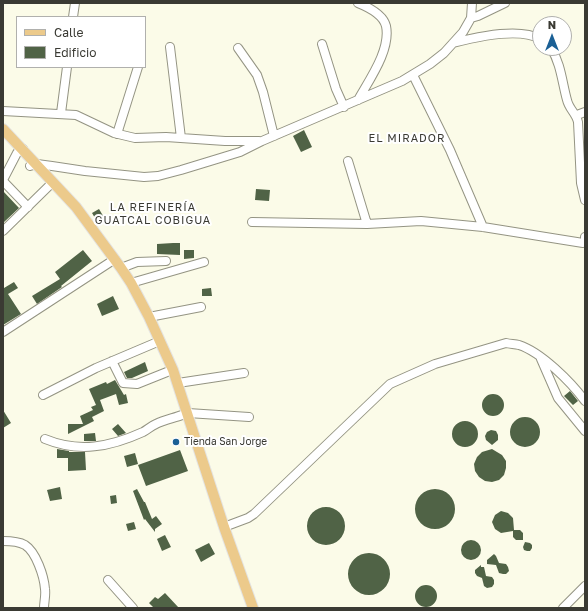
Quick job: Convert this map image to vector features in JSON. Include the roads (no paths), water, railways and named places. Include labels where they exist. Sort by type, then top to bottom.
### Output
[{"type":"main road","points":[[3,129],[20,151],[51,184],[70,210],[112,261],[126,285],[155,343],[185,414],[253,608]]},
{"type":"main road","points":[[3,138],[20,151]]},
{"type":"main road","points":[[112,261],[121,268],[131,283],[161,341],[178,383],[185,414],[218,528],[246,608]]},
{"type":"street","points":[[73,16],[75,3]]},
{"type":"street","points":[[358,3],[368,7],[377,14],[386,26],[384,48],[380,60],[358,100]]},
{"type":"street","points":[[33,165],[144,177],[158,176],[240,152],[413,75],[430,64],[454,43],[463,32],[471,18],[472,3]]},
{"type":"street","points":[[471,18],[505,3]]},
{"type":"street","points":[[454,43],[471,38],[503,34],[522,33],[532,35]]},
{"type":"street","points":[[322,44],[336,88],[344,107]]},
{"type":"street","points":[[170,47],[181,138]]},
{"type":"street","points":[[238,48],[257,76],[274,136]]},
{"type":"street","points":[[556,56],[563,78],[567,102],[576,115],[579,129],[581,183],[585,200]]},
{"type":"street","points":[[61,113],[67,68]]},
{"type":"street","points":[[117,134],[138,68]]},
{"type":"street","points":[[413,75],[450,150],[483,227]]},
{"type":"street","points":[[3,111],[76,115],[117,134],[135,138],[262,141]]},
{"type":"street","points":[[576,115],[585,112]]},
{"type":"street","points":[[20,151],[3,180],[28,206]]},
{"type":"street","points":[[348,161],[368,224]]},
{"type":"street","points":[[3,231],[51,184]]},
{"type":"street","points":[[252,222],[368,224],[421,221],[483,227],[582,243],[585,241],[585,237]]},
{"type":"street","points":[[3,332],[112,261]]},
{"type":"street","points":[[121,268],[137,262],[166,261]]},
{"type":"street","points":[[131,283],[204,262]]},
{"type":"street","points":[[149,317],[201,307]]},
{"type":"street","points":[[43,395],[112,361],[155,343]]},
{"type":"street","points":[[224,527],[248,518],[254,514],[390,384],[435,364],[506,343],[518,345],[540,356],[575,387],[585,401]]},
{"type":"street","points":[[540,356],[558,398],[585,431]]},
{"type":"street","points":[[112,361],[123,383],[137,384],[167,372]]},
{"type":"street","points":[[178,383],[244,373]]},
{"type":"street","points":[[45,439],[69,447],[87,447],[120,442],[145,431],[155,424],[185,414],[249,417]]},
{"type":"street","points":[[3,541],[24,545],[32,552],[39,563],[45,589],[44,608]]},
{"type":"street","points":[[108,580],[133,608]]},
{"type":"street","points":[[563,608],[585,586]]},
{"type":"place","name":"Tienda San Jorge","points":[[176,442]]},
{"type":"district","name":"EL MIRADOR","points":[[407,139]]},
{"type":"district","name":"LA REFINERÍA GUATCAL COBIGUA","points":[[153,214]]}]
